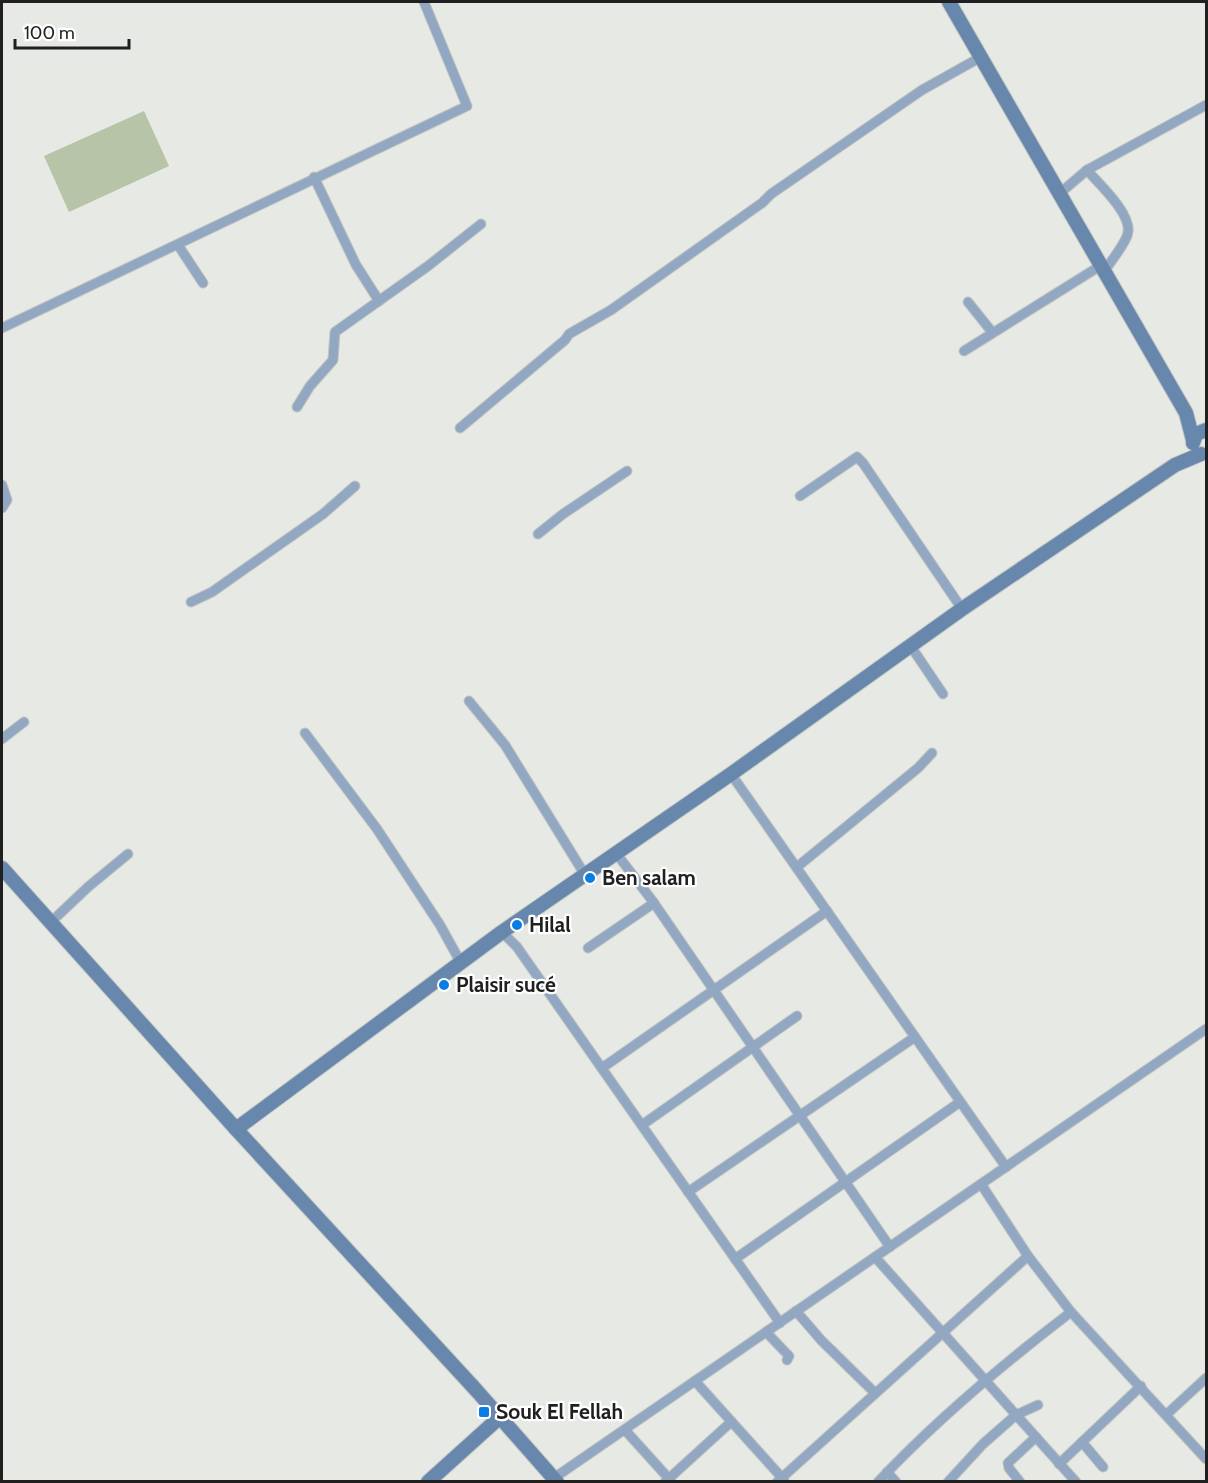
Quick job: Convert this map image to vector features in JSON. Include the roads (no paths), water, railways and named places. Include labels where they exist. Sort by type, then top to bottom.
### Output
[{"type":"main road","points":[[949,2],[1186,412],[1206,430]]},
{"type":"main road","points":[[1186,412],[1195,450],[1204,455]]},
{"type":"main road","points":[[236,1129],[502,932],[730,774],[910,645],[1175,465],[1186,453],[1199,431],[1206,430]]},
{"type":"main road","points":[[1175,465],[1204,455]]},
{"type":"main road","points":[[2,868],[556,1480]]},
{"type":"main road","points":[[428,1482],[500,1417]]},
{"type":"street","points":[[2,328],[178,245],[314,177],[467,106],[424,2]]},
{"type":"street","points":[[460,429],[565,340],[569,334],[611,310],[762,203],[771,194],[922,90],[981,57]]},
{"type":"street","points":[[1059,194],[1087,170],[1206,105]]},
{"type":"street","points":[[964,351],[992,332],[1102,269],[1128,233],[1128,224],[1118,206],[1087,170]]},
{"type":"street","points":[[314,177],[356,265],[379,301]]},
{"type":"street","points":[[297,407],[310,386],[333,360],[336,332],[428,266],[481,224]]},
{"type":"street","points":[[178,245],[203,283]]},
{"type":"street","points":[[968,302],[992,332]]},
{"type":"street","points":[[800,496],[857,457],[962,609]]},
{"type":"street","points":[[537,534],[627,471]]},
{"type":"street","points":[[2,485],[6,500],[2,508]]},
{"type":"street","points":[[191,602],[212,592],[314,520],[356,486]]},
{"type":"street","points":[[910,645],[943,694]]},
{"type":"street","points":[[469,701],[505,745],[585,875]]},
{"type":"street","points":[[2,739],[24,722]]},
{"type":"street","points":[[305,733],[377,829],[440,925],[461,963]]},
{"type":"street","points":[[797,867],[918,768],[932,753]]},
{"type":"street","points":[[730,774],[1006,1167]]},
{"type":"street","points":[[616,853],[654,903],[890,1247]]},
{"type":"street","points":[[51,922],[128,854]]},
{"type":"street","points":[[588,948],[654,903]]},
{"type":"street","points":[[602,1068],[827,911]]},
{"type":"street","points":[[502,932],[517,947],[780,1323]]},
{"type":"street","points":[[642,1125],[797,1016]]},
{"type":"street","points":[[556,1480],[695,1381],[1206,1029]]},
{"type":"street","points":[[688,1192],[915,1037]]},
{"type":"street","points":[[735,1259],[960,1102]]},
{"type":"street","points":[[981,1184],[1028,1256],[1071,1312],[1206,1459]]},
{"type":"street","points":[[695,1381],[781,1480],[1028,1256]]},
{"type":"street","points":[[875,1257],[1076,1482]]},
{"type":"street","points":[[796,1311],[821,1340],[875,1393]]},
{"type":"street","points":[[878,1482],[940,1419],[1071,1312]]},
{"type":"street","points":[[766,1332],[789,1356],[787,1360]]},
{"type":"street","points":[[1167,1414],[1206,1378]]},
{"type":"street","points":[[1059,1464],[1141,1386]]},
{"type":"street","points":[[948,1482],[983,1444],[1016,1415],[1038,1405]]},
{"type":"street","points":[[625,1430],[668,1480],[731,1422]]},
{"type":"street","points":[[1020,1482],[1009,1468],[1008,1463],[1036,1437]]},
{"type":"street","points":[[1082,1442],[1103,1467]]},
{"type":"street","points":[[887,1472],[896,1482]]},
{"type":"place","name":"Ben salam","points":[[590,878]]},
{"type":"place","name":"Hilal","points":[[517,925]]},
{"type":"place","name":"Plaisir sucé","points":[[444,985]]},
{"type":"place","name":"Souk El Fellah","points":[[484,1412]]}]
